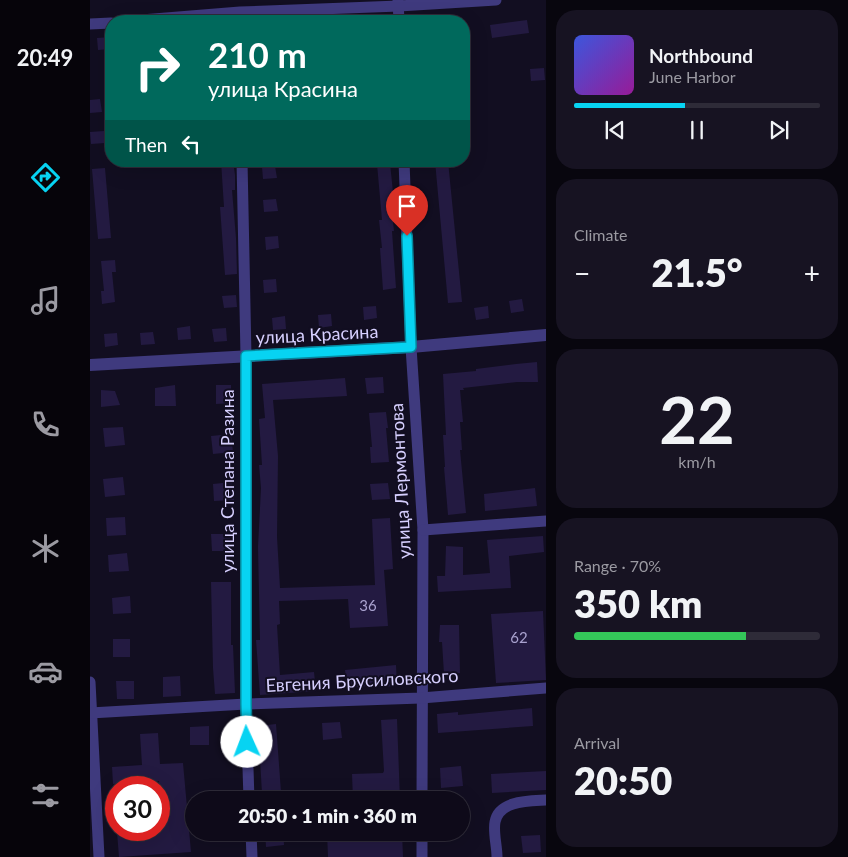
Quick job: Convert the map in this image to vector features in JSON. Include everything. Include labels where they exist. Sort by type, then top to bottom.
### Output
[{"type":"street","points":[[263,15],[399,3],[496,0]]},
{"type":"street","points":[[90,24],[105,23]]},
{"type":"street","name":"улица Степана Разина","points":[[242,167],[246,356],[246,704],[249,791]]},
{"type":"street","name":"улица Лермонтова","points":[[404,167],[411,347],[423,530],[422,791]]},
{"type":"street","name":"улица Красина","points":[[90,365],[411,347],[546,335]]},
{"type":"street","points":[[423,530],[546,520]]},
{"type":"street","points":[[90,682],[99,857]]},
{"type":"street","name":"Евгения Брусиловского","points":[[91,713],[246,704],[421,698],[546,688]]},
{"type":"street","points":[[497,857],[495,820],[503,809],[518,801],[546,800]]},
{"type":"street","points":[[251,841],[252,857]]},
{"type":"street","points":[[422,841],[422,857]]},
{"type":"building","points":[[527,20],[529,33],[492,38],[490,25]]},
{"type":"building","points":[[105,37],[105,49],[98,50],[97,38]]},
{"type":"building","points":[[544,68],[545,80],[531,81],[530,69]]},
{"type":"building","points":[[100,99],[102,112],[90,113],[90,100]]},
{"type":"building","points":[[104,131],[105,143],[91,144],[90,132]]},
{"type":"building","points":[[221,167],[234,167],[235,190],[232,190],[237,274],[225,275],[220,207],[224,207]]},
{"type":"building","points":[[262,167],[275,167],[277,178],[263,179]]},
{"type":"building","points":[[377,167],[390,167],[394,202],[391,203],[396,288],[383,290],[379,220],[382,220]]},
{"type":"building","points":[[436,167],[449,167],[462,302],[448,303]]},
{"type":"building","points":[[105,168],[111,238],[98,239],[92,169]]},
{"type":"building","points":[[276,199],[278,211],[264,212],[263,200]]},
{"type":"building","points":[[278,236],[279,248],[266,250],[265,237]]},
{"type":"building","points":[[115,260],[116,272],[112,272],[115,302],[102,304],[101,291],[104,291],[101,261]]},
{"type":"building","points":[[276,279],[277,292],[264,293],[263,280]]},
{"type":"building","points":[[236,295],[237,307],[224,308],[222,296]]},
{"type":"building","points":[[522,299],[524,311],[511,313],[509,301]]},
{"type":"building","points":[[376,306],[377,318],[364,320],[363,307]]},
{"type":"building","points":[[488,306],[489,318],[476,320],[474,308]]},
{"type":"building","points":[[331,314],[332,326],[319,328],[318,315]]},
{"type":"building","points":[[285,316],[286,329],[273,330],[272,318]]},
{"type":"building","points":[[190,326],[191,339],[178,340],[177,328]]},
{"type":"building","points":[[226,328],[227,341],[214,342],[212,329]]},
{"type":"building","points":[[153,332],[155,344],[141,345],[140,333]]},
{"type":"building","points":[[117,333],[118,345],[105,347],[104,334]]},
{"type":"building","points":[[537,362],[538,382],[517,382],[463,388],[464,390],[460,390],[463,422],[460,422],[462,450],[460,450],[466,513],[448,515],[444,467],[443,435],[446,435],[443,374]]},
{"type":"building","points":[[383,377],[384,393],[367,394],[365,378]]},
{"type":"building","points":[[345,378],[347,396],[273,400],[278,456],[277,537],[280,588],[375,585],[372,519],[390,518],[393,569],[384,570],[388,626],[350,628],[348,599],[279,601],[280,624],[277,625],[280,675],[314,672],[316,691],[260,695],[256,640],[260,640],[258,547],[261,488],[259,465],[262,465],[259,419],[265,418],[262,384]]},
{"type":"building","points":[[175,385],[176,406],[155,406],[155,388]]},
{"type":"building","points":[[216,385],[231,385],[231,403],[216,404]]},
{"type":"building","points":[[101,390],[115,391],[120,405],[101,407]]},
{"type":"building","points":[[386,412],[389,462],[371,463],[370,447],[372,447],[369,413]]},
{"type":"building","points":[[123,427],[125,445],[105,447],[103,428]]},
{"type":"building","points":[[231,434],[233,452],[213,454],[211,436]]},
{"type":"building","points":[[123,477],[125,495],[105,497],[103,479]]},
{"type":"building","points":[[232,482],[234,500],[214,501],[213,484]]},
{"type":"building","points":[[388,483],[390,499],[372,500],[370,484]]},
{"type":"building","points":[[535,488],[537,506],[485,511],[484,494]]},
{"type":"building","points":[[125,517],[126,535],[107,536],[106,518]]},
{"type":"building","points":[[211,534],[230,534],[230,551],[212,551]]},
{"type":"building","points":[[543,536],[544,552],[509,556],[511,588],[438,592],[437,576],[445,576],[446,546],[463,547],[463,575],[490,573],[487,540]]},
{"type":"building","points":[[127,553],[129,571],[109,572],[108,555]]},
{"type":"building","points":[[211,582],[231,582],[231,645],[233,645],[235,693],[215,694]]},
{"type":"building","points":[[130,596],[131,613],[113,614],[112,598]]},
{"type":"building","points":[[543,611],[546,680],[496,683],[491,614]]},
{"type":"building","points":[[440,625],[459,625],[460,673],[444,674],[442,642],[439,642]]},
{"type":"building","points":[[113,639],[130,639],[130,657],[113,657]]},
{"type":"building","points":[[396,665],[397,686],[379,687],[379,685],[347,688],[345,670]]},
{"type":"building","points":[[180,676],[181,696],[163,697],[163,677]]},
{"type":"building","points":[[116,681],[134,681],[134,699],[117,699]]},
{"type":"building","points":[[532,708],[533,726],[438,733],[437,714],[458,712],[458,715]]},
{"type":"building","points":[[397,719],[400,791],[353,791],[352,774],[383,773],[384,771],[381,720]]},
{"type":"building","points":[[340,722],[342,738],[323,740],[322,723]]},
{"type":"building","points":[[276,724],[281,791],[262,791],[258,726]]},
{"type":"building","points":[[209,726],[209,745],[190,745],[190,727]]},
{"type":"building","points":[[158,733],[160,764],[183,763],[186,791],[185,841],[190,841],[191,852],[119,857],[118,841],[170,841],[170,776],[113,776],[112,767],[142,765],[140,734]]},
{"type":"building","points":[[461,766],[463,786],[441,788],[440,768]]},
{"type":"building","points":[[546,771],[546,790],[492,793],[491,774]]},
{"type":"building","points":[[540,835],[541,852],[523,853],[521,836]]},
{"type":"building","points":[[266,841],[284,841],[284,845],[266,847]]},
{"type":"building","points":[[327,841],[402,841],[403,857],[328,857]]},
{"type":"route","points":[[247,742],[246,356],[411,347],[407,236]]}]
